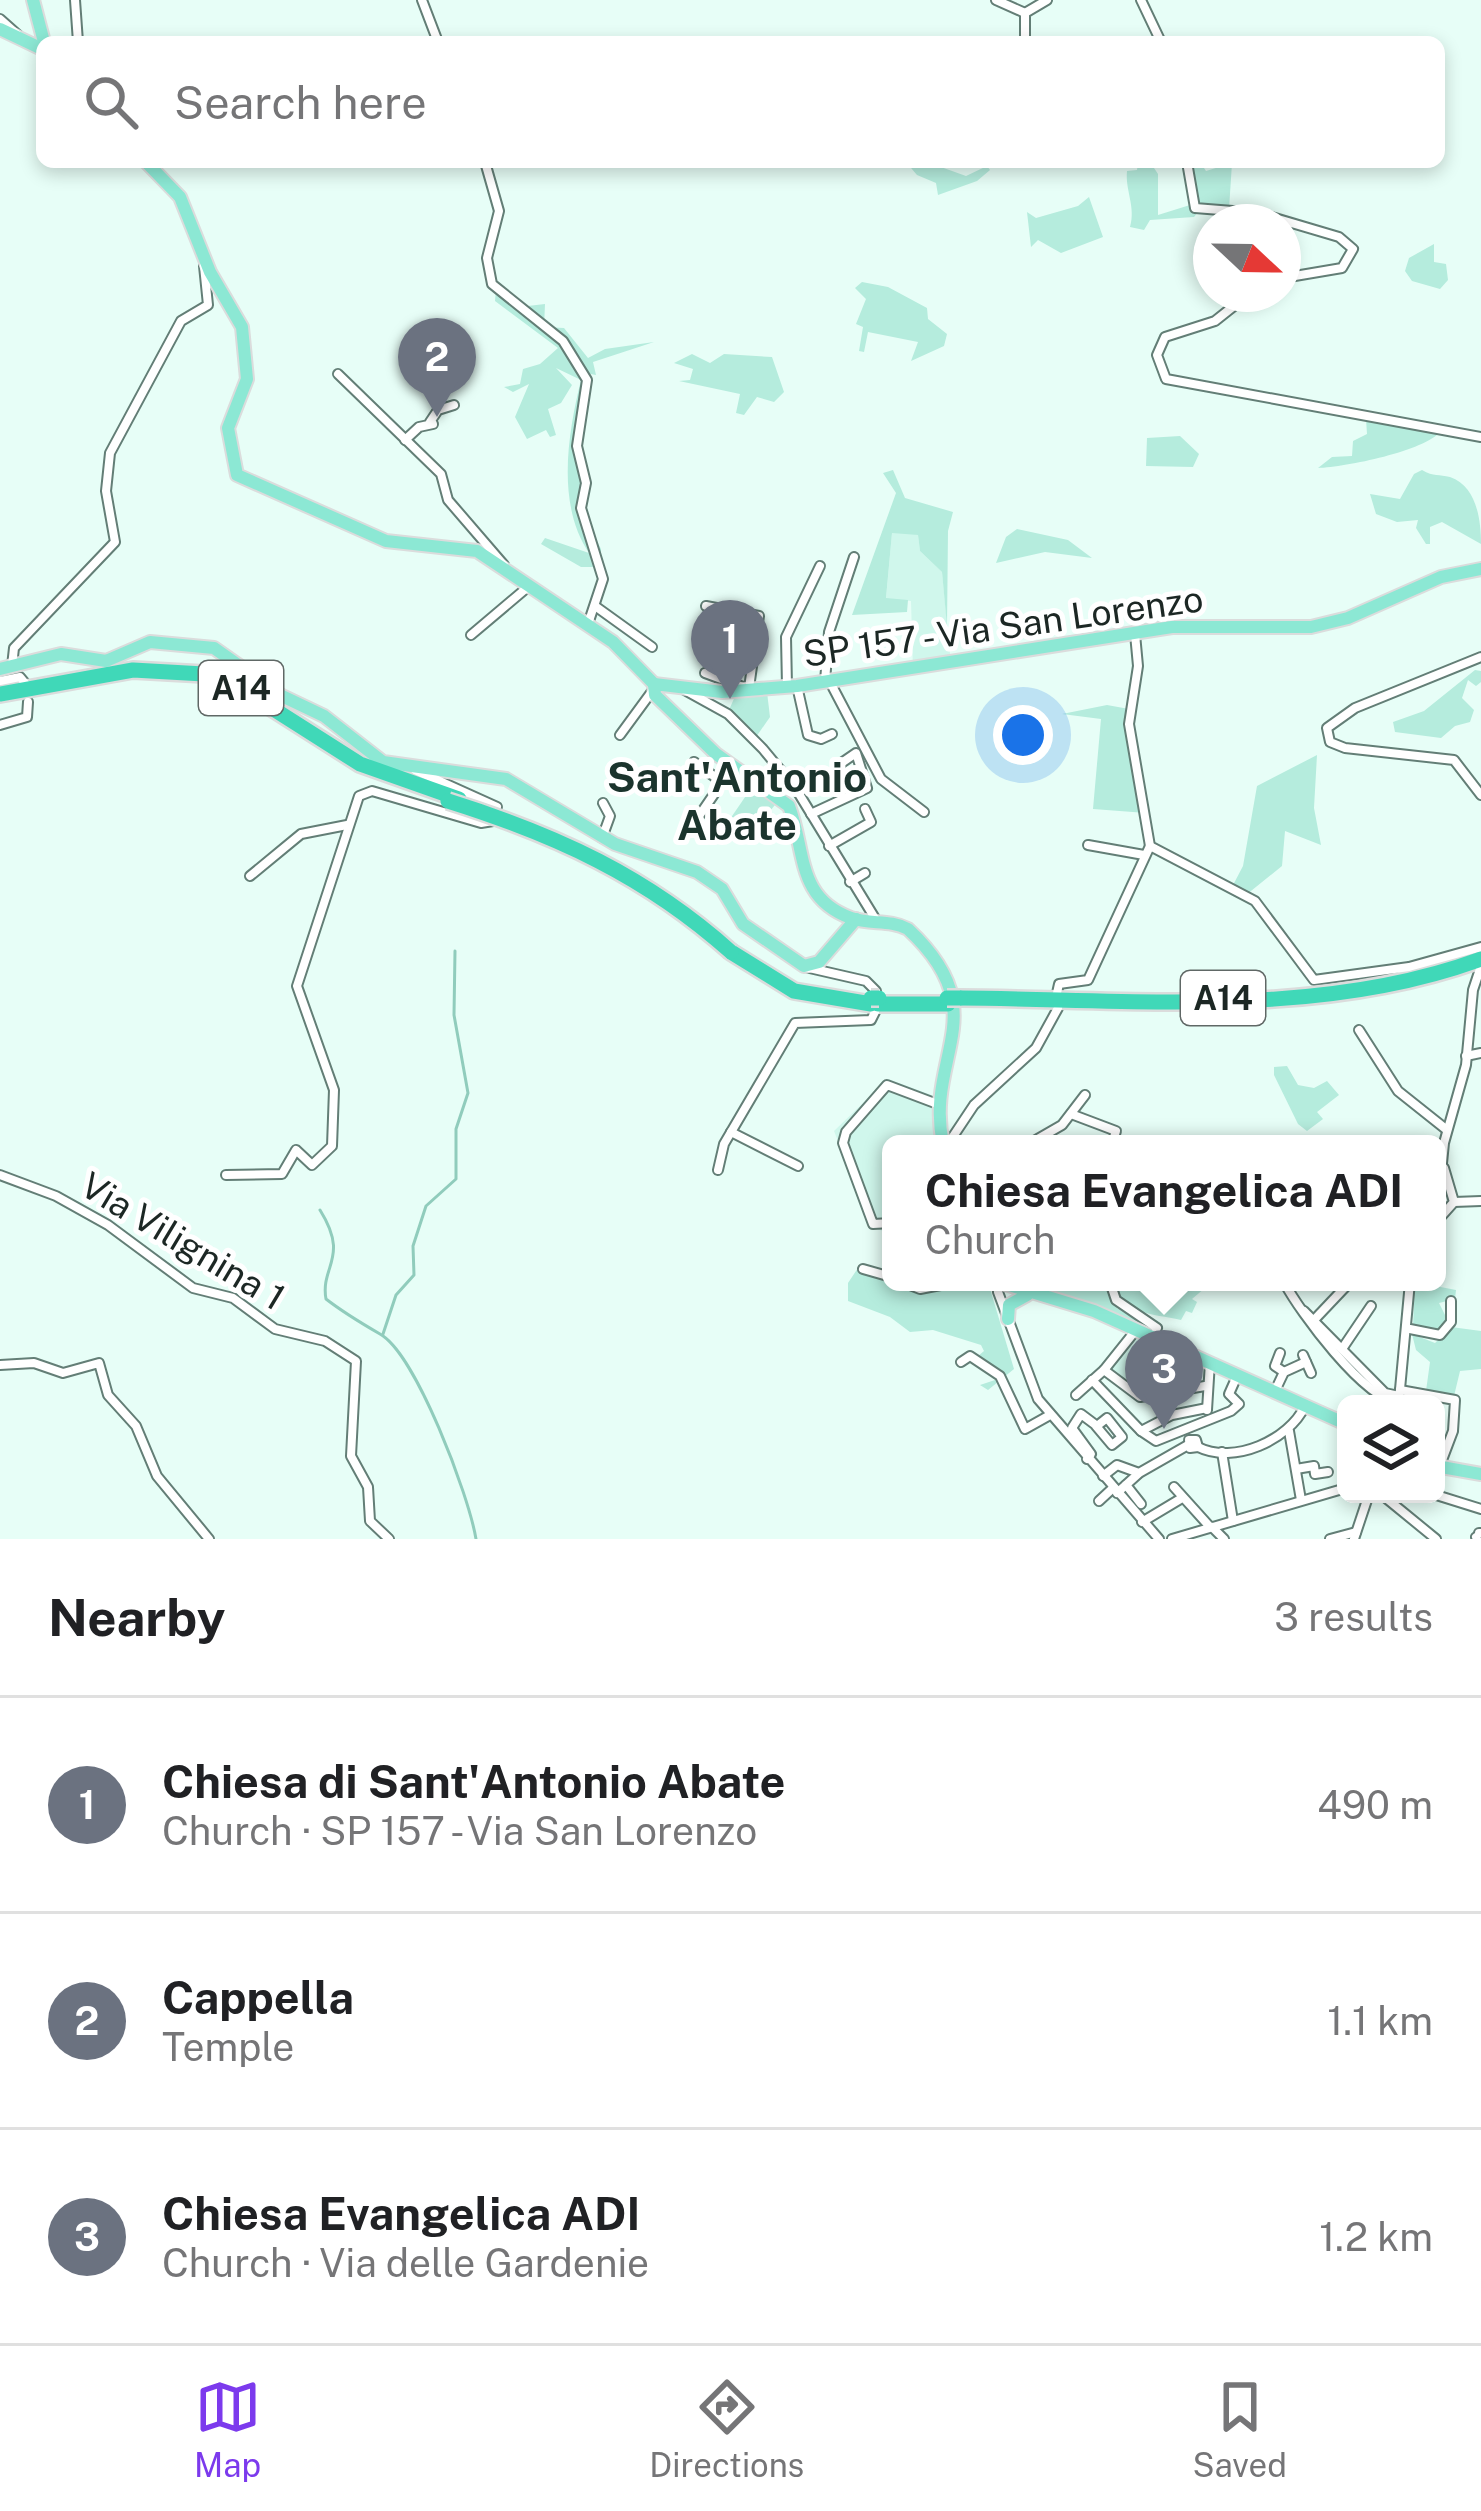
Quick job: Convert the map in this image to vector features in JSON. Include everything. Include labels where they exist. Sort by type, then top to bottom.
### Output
[{"type":"highway","name":"A14","points":[[0,697],[136,675],[202,680],[249,699],[354,767],[548,835],[620,868],[800,993],[875,1001],[1307,1002],[1396,990],[1480,966]]},
{"type":"main road","points":[[33,0],[41,36]]},
{"type":"main road","points":[[0,29],[36,43]]},
{"type":"main road","points":[[152,168],[180,197],[246,345],[247,379],[228,428],[237,475],[386,541],[467,547],[630,655],[664,689],[700,739],[784,799],[793,815],[807,883],[828,905],[856,920],[899,924],[914,935],[953,994],[956,1021],[941,1100],[943,1135]]},
{"type":"main road","name":"SP 157 - Via San Lorenzo","points":[[664,689],[718,698],[747,690],[835,684],[1135,632],[1202,624],[1311,627],[1348,618],[1442,577],[1481,569]]},
{"type":"main road","points":[[6,667],[61,654],[106,661],[150,642],[200,644],[324,716],[367,753],[413,769],[506,779],[602,838],[715,883],[743,923],[814,969],[856,920]]},
{"type":"main road","points":[[1008,1291],[1008,1319]]},
{"type":"main road","points":[[1019,1291],[1094,1311],[1337,1420]]},
{"type":"main road","points":[[1445,1463],[1481,1474]]},
{"type":"street","points":[[75,0],[78,36]]},
{"type":"street","points":[[422,0],[436,36]]},
{"type":"street","points":[[996,0],[1025,13]]},
{"type":"street","points":[[1025,13],[1047,0]]},
{"type":"street","points":[[1141,0],[1159,36]]},
{"type":"street","points":[[1025,13],[1025,36]]},
{"type":"street","points":[[0,20],[19,37]]},
{"type":"street","points":[[487,168],[499,211],[488,258],[492,284],[562,341],[587,380],[577,458],[586,483],[580,508],[603,579],[588,624]]},
{"type":"street","points":[[1188,168],[1194,204]]},
{"type":"street","points":[[1301,226],[1339,237],[1353,249],[1342,268],[1301,275]]},
{"type":"street","points":[[6,667],[14,648],[115,542],[106,490],[110,453],[182,320],[208,305],[204,259]]},
{"type":"street","points":[[1226,312],[1215,321],[1165,337],[1157,355],[1166,379],[1481,437]]},
{"type":"street","points":[[338,374],[441,474],[448,500],[506,569]]},
{"type":"street","points":[[405,440],[431,424],[438,410],[454,405]]},
{"type":"street","points":[[854,557],[829,632],[835,684],[881,779],[924,812]]},
{"type":"street","points":[[820,566],[786,637],[792,686],[808,735],[821,739],[832,734]]},
{"type":"street","points":[[470,635],[530,585]]},
{"type":"street","points":[[596,606],[652,647]]},
{"type":"street","points":[[705,673],[747,690],[759,616],[706,606]]},
{"type":"street","points":[[1058,993],[1059,984],[1088,980],[1147,851],[1129,724],[1138,666],[1135,632]]},
{"type":"street","points":[[706,636],[756,644]]},
{"type":"street","points":[[1481,657],[1355,708],[1327,728],[1330,742],[1345,748],[1454,760],[1481,795]]},
{"type":"street","points":[[0,681],[20,677],[25,683]]},
{"type":"street","points":[[620,735],[664,689]]},
{"type":"street","points":[[718,698],[811,814],[876,920]]},
{"type":"street","points":[[0,725],[27,717],[28,702]]},
{"type":"street","points":[[811,814],[867,788],[856,753],[840,764]]},
{"type":"street","points":[[694,762],[722,782]]},
{"type":"street","points":[[688,832],[734,765]]},
{"type":"street","points":[[413,769],[496,807]]},
{"type":"street","points":[[226,1175],[282,1174],[296,1150],[312,1165],[332,1145],[334,1090],[297,986],[359,796],[371,790],[481,823],[493,820]]},
{"type":"street","points":[[602,838],[610,816],[603,803]]},
{"type":"street","points":[[829,846],[871,822],[865,809]]},
{"type":"street","points":[[250,876],[302,833],[348,825]]},
{"type":"street","points":[[1088,845],[1147,851],[1255,902],[1314,980],[1409,967],[1481,946]]},
{"type":"street","points":[[850,882],[865,873]]},
{"type":"street","points":[[1446,1139],[1466,1056],[1480,966]]},
{"type":"street","points":[[718,1170],[731,1132],[794,1023],[871,1021],[875,1001],[866,981],[814,969]]},
{"type":"street","points":[[953,1135],[974,1106],[1036,1048],[1058,1008]]},
{"type":"street","points":[[1359,1030],[1398,1091],[1447,1130]]},
{"type":"street","points":[[1466,1056],[1481,1053]]},
{"type":"street","points":[[882,1224],[873,1224],[843,1143],[846,1132],[887,1085],[941,1100]]},
{"type":"street","points":[[1050,1135],[1085,1095]]},
{"type":"street","points":[[923,1098],[940,1123]]},
{"type":"street","points":[[1071,1114],[1116,1131],[1115,1135]]},
{"type":"street","points":[[731,1132],[798,1166]]},
{"type":"street","name":"Via Vilignina 1","points":[[0,1175],[56,1196],[108,1225],[193,1288],[233,1298],[275,1330],[326,1341],[356,1360],[351,1456],[368,1487],[370,1522],[388,1539]]},
{"type":"street","points":[[1446,1176],[1454,1202]]},
{"type":"street","points":[[1446,1210],[1454,1202],[1481,1201]]},
{"type":"street","points":[[863,1269],[882,1274]]},
{"type":"street","points":[[1008,1291],[1008,1319],[1029,1383],[1049,1415],[1159,1539]]},
{"type":"street","points":[[1114,1291],[1116,1300],[1157,1328],[1153,1337]]},
{"type":"street","points":[[1288,1291],[1354,1365],[1390,1395]]},
{"type":"street","points":[[1308,1317],[1339,1291]]},
{"type":"street","points":[[1399,1395],[1410,1291]]},
{"type":"street","points":[[1409,1329],[1440,1335],[1451,1322],[1451,1301]]},
{"type":"street","points":[[1342,1349],[1372,1306]]},
{"type":"street","points":[[1308,1317],[1354,1365]]},
{"type":"street","points":[[1076,1395],[1104,1370],[1136,1329]]},
{"type":"street","points":[[1280,1353],[1275,1366],[1284,1372]]},
{"type":"street","points":[[961,1362],[970,1356],[1000,1376],[1025,1429],[1049,1415]]},
{"type":"street","points":[[1275,1392],[1284,1372],[1305,1358],[1311,1372]]},
{"type":"street","points":[[1099,1501],[1194,1444],[1204,1424],[1210,1362]]},
{"type":"street","points":[[0,1365],[34,1363],[63,1373],[99,1363],[108,1395],[136,1426],[157,1476],[208,1539]]},
{"type":"street","points":[[1104,1370],[1140,1396],[1205,1386]]},
{"type":"street","points":[[1093,1380],[1152,1442],[1238,1407],[1229,1394],[1238,1375]]},
{"type":"street","points":[[1445,1400],[1455,1400],[1453,1431],[1445,1454]]},
{"type":"street","points":[[1194,1444],[1222,1451],[1260,1445],[1289,1431],[1305,1406]]},
{"type":"street","points":[[1141,1430],[1172,1415],[1207,1408]]},
{"type":"street","points":[[1088,1459],[1091,1454],[1072,1423],[1083,1414],[1096,1426]]},
{"type":"street","points":[[1289,1431],[1301,1500]]},
{"type":"street","points":[[1222,1451],[1233,1521]]},
{"type":"street","points":[[1103,1476],[1117,1465],[1139,1473]]},
{"type":"street","points":[[1296,1469],[1314,1466],[1316,1474],[1328,1470],[1331,1491]]},
{"type":"street","points":[[1126,1484],[1141,1504]]},
{"type":"street","points":[[1174,1487],[1224,1539]]},
{"type":"street","points":[[1172,1539],[1337,1490]]},
{"type":"street","points":[[1142,1522],[1182,1498]]},
{"type":"street","points":[[1445,1498],[1481,1509]]},
{"type":"street","points":[[1330,1539],[1355,1535],[1366,1503]]},
{"type":"street","points":[[1392,1503],[1436,1539]]},
{"type":"shaded area","points":[[911,168],[944,168],[966,176],[983,168],[990,170],[977,181],[938,195],[936,183]]},
{"type":"shaded area","points":[[1154,168],[1158,215],[1190,205],[1193,217],[1150,220],[1144,230],[1130,227],[1127,171]]},
{"type":"shaded area","points":[[1190,168],[1232,168],[1229,204],[1195,203]]},
{"type":"shaded area","points":[[1089,197],[1103,237],[1061,253],[1038,240],[1031,247],[1027,212],[1036,218],[1078,206]]},
{"type":"shaded area","points":[[1434,244],[1434,262],[1446,264],[1448,280],[1440,289],[1412,281],[1405,271],[1409,258]]},
{"type":"shaded area","points":[[862,282],[888,287],[927,308],[928,319],[947,334],[944,346],[911,361],[918,342],[868,332],[864,352],[859,351],[863,327],[856,324],[866,299],[855,288]]},
{"type":"shaded area","points":[[496,289],[519,307],[545,304],[544,327],[564,328],[588,358],[605,349],[654,342],[593,362],[596,375],[585,373],[576,439],[585,484],[580,508],[601,549],[601,567],[581,567],[541,544],[545,538],[589,553],[572,513],[569,491],[569,445],[581,380],[556,368],[572,385],[561,403],[548,409],[556,435],[550,437],[546,430],[527,439],[515,417],[529,384],[513,392],[504,387],[520,384],[523,369],[540,364],[558,348],[495,301]]},
{"type":"shaded area","points":[[692,354],[710,363],[724,354],[772,357],[784,392],[774,402],[757,397],[744,415],[736,413],[740,394],[679,381],[690,380],[693,369],[674,363]]},
{"type":"shaded area","points":[[1366,419],[1441,431],[1402,451],[1318,468],[1332,457],[1352,456],[1353,441],[1367,434]]},
{"type":"shaded area","points":[[1180,436],[1199,454],[1193,467],[1146,466],[1147,438]]},
{"type":"shaded area","points":[[893,470],[905,498],[953,512],[948,531],[947,626],[942,572],[920,551],[918,535],[892,533],[886,598],[908,600],[907,612],[852,615],[896,493],[883,473]]},
{"type":"shaded area","points":[[1422,470],[1450,477],[1466,488],[1478,514],[1481,544],[1442,522],[1430,527],[1430,544],[1426,544],[1416,528],[1418,520],[1397,522],[1376,514],[1370,494],[1400,499],[1414,474]]},
{"type":"shaded area","points":[[1017,529],[1068,540],[1092,558],[1045,552],[996,563],[1006,537]]},
{"type":"shaded area","points":[[892,533],[918,535],[920,551],[942,572],[951,664],[913,670],[911,601],[886,599]]},
{"type":"shaded area","points":[[1475,670],[1481,671],[1481,682],[1476,686],[1468,680],[1462,698],[1474,710],[1470,722],[1455,726],[1441,738],[1395,732],[1393,722],[1424,711]]},
{"type":"shaded area","points":[[767,692],[770,717],[756,737],[729,710],[736,694]]},
{"type":"shaded area","points":[[1107,705],[1129,709],[1146,813],[1093,809],[1101,719],[1062,714]]},
{"type":"shaded area","points":[[1317,755],[1314,808],[1321,845],[1285,831],[1282,866],[1246,895],[1232,887],[1243,866],[1257,786]]},
{"type":"shaded area","points":[[754,784],[779,800],[749,837],[730,819]]},
{"type":"shaded area","points":[[1287,1066],[1298,1085],[1314,1088],[1327,1081],[1339,1095],[1317,1112],[1323,1119],[1307,1131],[1298,1124],[1274,1075],[1274,1067]]},
{"type":"shaded area","points":[[888,1079],[934,1096],[939,1135],[882,1135],[882,1231],[872,1228],[834,1131]]},
{"type":"shaded area","points":[[858,1268],[882,1278],[882,1291],[991,1291],[1014,1369],[988,1390],[980,1385],[998,1379],[977,1357],[984,1351],[981,1345],[933,1330],[910,1332],[890,1317],[848,1301],[848,1283]]},
{"type":"shaded area","points":[[1446,1288],[1456,1290],[1455,1299],[1439,1303],[1451,1327],[1481,1331],[1481,1369],[1460,1371],[1454,1396],[1426,1391],[1430,1362],[1416,1350],[1412,1334],[1435,1343],[1444,1334],[1413,1326],[1415,1291]]},
{"type":"shaded area","points":[[1027,1291],[1110,1291],[1117,1308],[1152,1331]]},
{"type":"shaded area","points":[[1201,1291],[1192,1299],[1197,1302],[1192,1313],[1186,1311],[1181,1320],[1131,1307],[1118,1293]]},
{"type":"shaded area","points":[[1138,1338],[1150,1394],[1139,1395],[1109,1371]]},
{"type":"waterway","points":[[383,1334],[396,1295],[414,1275],[413,1246],[426,1206],[456,1179],[456,1129],[468,1093],[454,1015],[455,951]]},
{"type":"waterway","points":[[320,1210],[334,1251],[326,1299],[380,1334],[409,1368],[452,1461],[476,1539]]},
{"type":"place","name":"Cappella","points":[[437,417]]},
{"type":"place","name":"Chiesa di Sant'Antonio Abate","points":[[730,699]]},
{"type":"place","name":"Chiesa Evangelica ADI","points":[[1164,1429]]},
{"type":"district","name":"Sant'Antonio Abate","points":[[737,801]]}]
